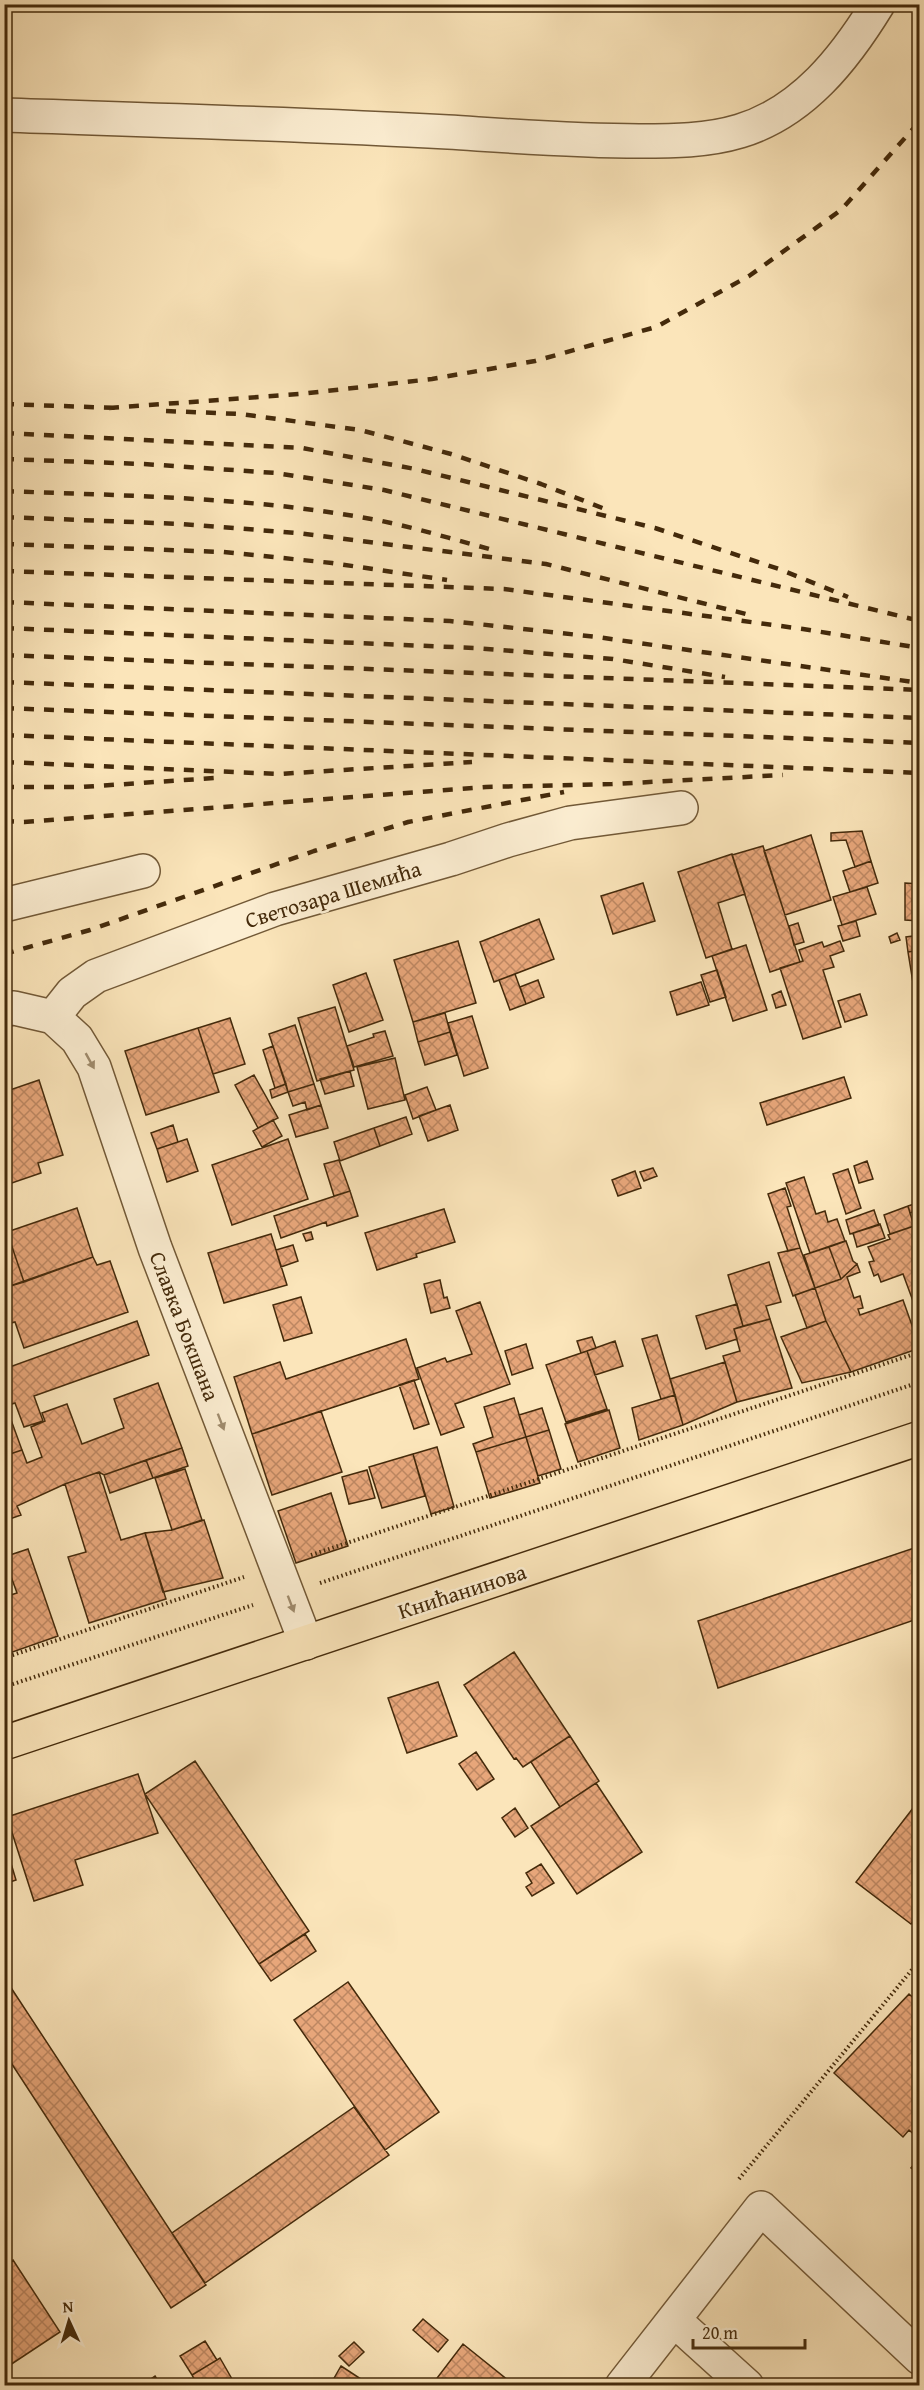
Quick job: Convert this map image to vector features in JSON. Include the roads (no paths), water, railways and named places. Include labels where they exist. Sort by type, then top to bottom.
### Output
[{"type":"main road","name":"Книћанинова","points":[[4,1743],[920,1438]]},
{"type":"street","points":[[4,115],[369,128],[611,141],[694,141],[742,131],[779,112],[818,85],[847,52],[878,4]]},
{"type":"street","name":"Светозара Шемића","points":[[53,1017],[72,993],[96,976],[275,909],[570,824],[681,808]]},
{"type":"street","points":[[4,904],[143,872]]},
{"type":"street","points":[[4,1009],[14,1008],[53,1017]]},
{"type":"street","name":"Славка Бокшана","points":[[53,1017],[77,1039],[94,1067],[156,1248],[306,1643]]},
{"type":"street","points":[[622,2385],[761,2208],[920,2358]]},
{"type":"street","points":[[674,2320],[747,2385]]},
{"type":"railway","points":[[109,408],[300,394],[432,379],[535,361],[656,327],[749,276],[841,210],[920,121]]},
{"type":"railway","points":[[4,404],[118,408]]},
{"type":"railway","points":[[166,411],[240,414],[360,430],[451,454],[541,484],[605,509]]},
{"type":"railway","points":[[4,433],[302,448],[415,469],[655,528],[779,569],[848,597]]},
{"type":"railway","points":[[4,459],[144,464],[276,473],[384,490],[920,621]]},
{"type":"railway","points":[[4,491],[146,496],[288,507],[382,521],[497,551]]},
{"type":"railway","points":[[4,517],[182,524],[297,533],[546,564],[746,614]]},
{"type":"railway","points":[[4,544],[223,552],[332,563],[447,580]]},
{"type":"railway","points":[[4,571],[504,589],[803,629],[920,648]]},
{"type":"railway","points":[[4,602],[450,621],[597,637],[920,683]]},
{"type":"railway","points":[[4,628],[475,648],[613,659],[725,677]]},
{"type":"railway","points":[[4,655],[920,690]]},
{"type":"railway","points":[[4,682],[920,718]]},
{"type":"railway","points":[[4,708],[920,743]]},
{"type":"railway","points":[[4,735],[920,773]]},
{"type":"railway","points":[[4,762],[279,774],[472,762]]},
{"type":"railway","points":[[4,821],[24,822],[486,787],[612,784],[783,775]]},
{"type":"railway","points":[[4,787],[82,787],[214,778]]},
{"type":"railway","points":[[4,954],[90,930],[314,851],[408,822],[564,792]]}]
